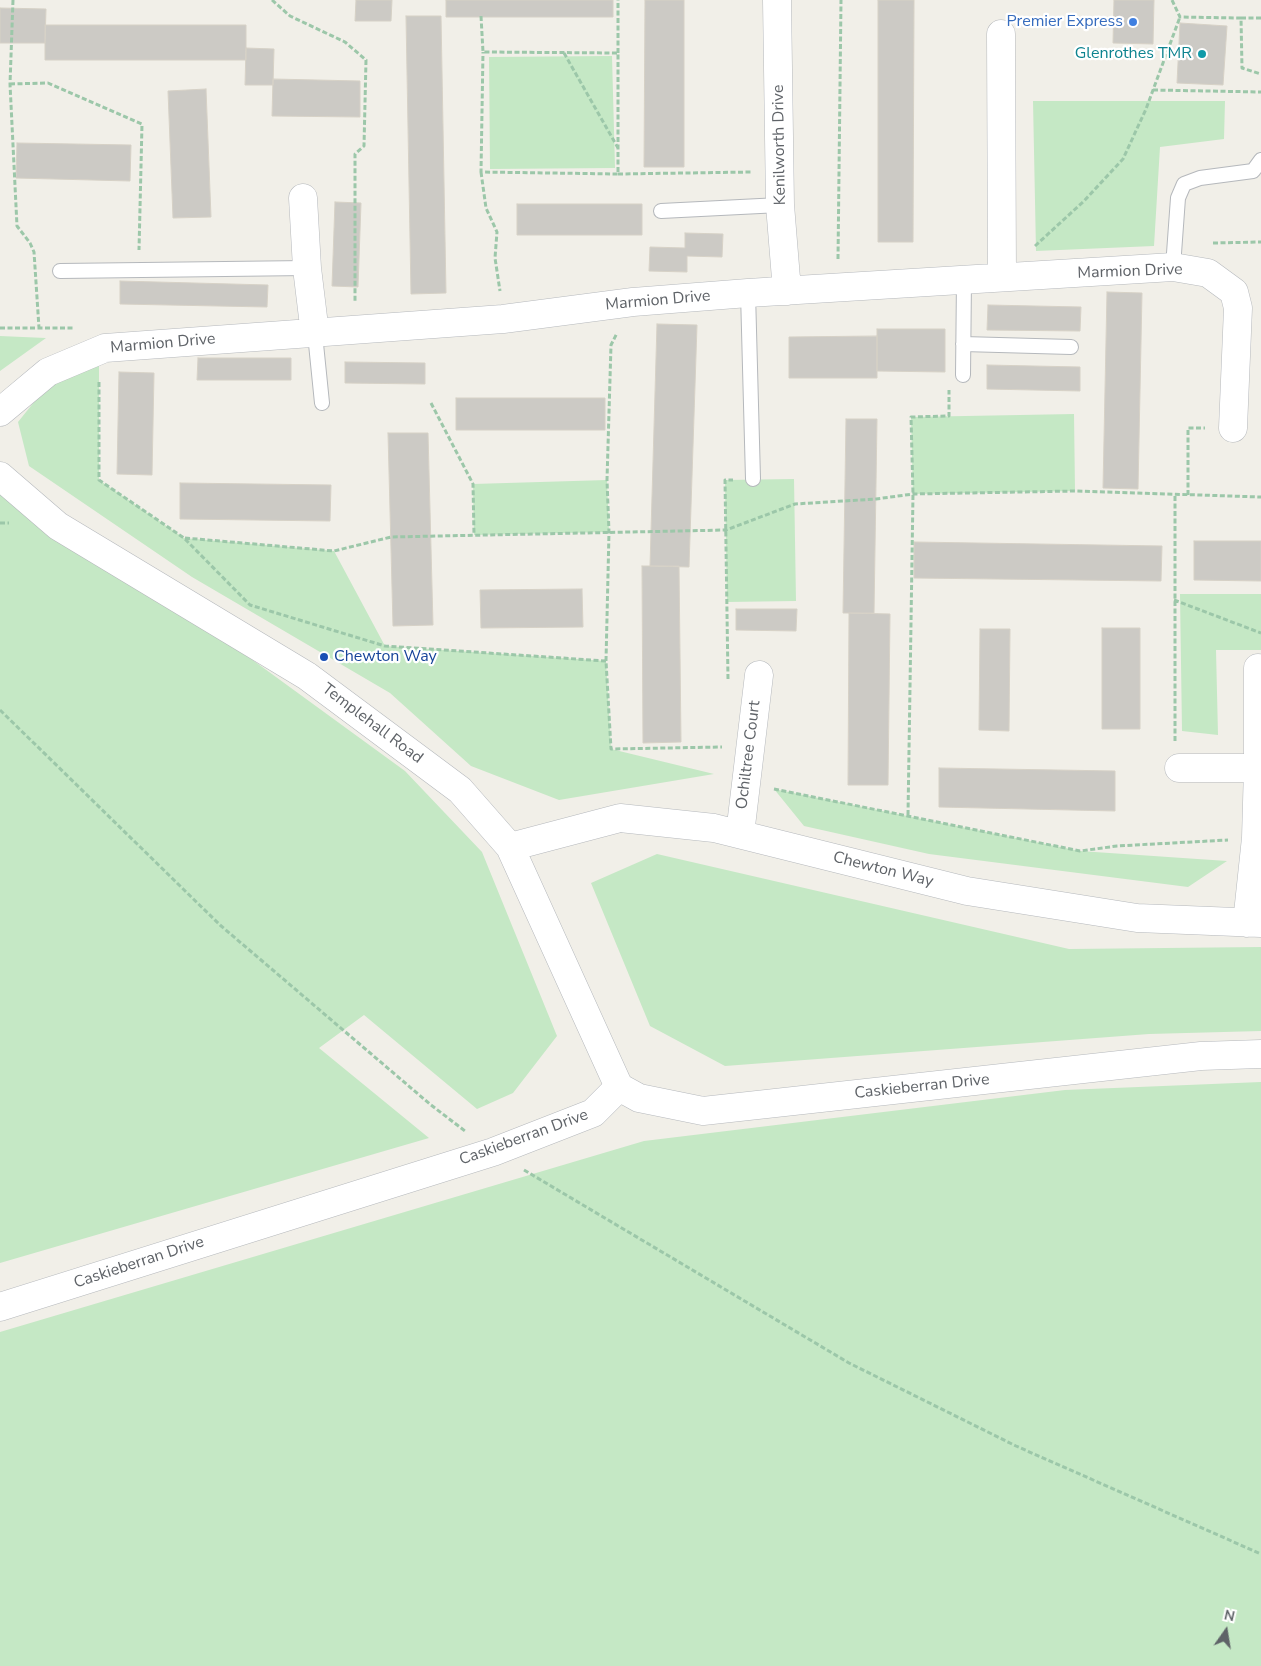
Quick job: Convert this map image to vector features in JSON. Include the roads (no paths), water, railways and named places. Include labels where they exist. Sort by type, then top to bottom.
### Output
[{"type":"street","name":"Kenilworth Drive","points":[[776,0],[780,206],[787,291]]},
{"type":"street","points":[[1001,34],[1002,277]]},
{"type":"street","points":[[303,198],[307,268],[315,334]]},
{"type":"street","name":"Marmion Drive","points":[[0,412],[48,372],[105,348],[152,343],[315,334],[503,319],[633,302],[1002,277],[1174,255],[1208,272],[1234,292],[1238,308],[1233,428]]},
{"type":"street","name":"Templehall Road","points":[[0,476],[58,526],[307,676],[460,790],[510,847],[619,1087]]},
{"type":"street","points":[[1254,923],[1258,768],[1258,668]]},
{"type":"street","name":"Ochiltree Court","points":[[740,834],[759,675]]},
{"type":"street","points":[[1179,768],[1258,768]]},
{"type":"street","name":"Chewton Way","points":[[510,847],[620,818],[714,828],[967,891],[1138,918],[1254,923]]},
{"type":"street","name":"Caskieberran Drive","points":[[0,1307],[492,1152],[594,1113],[619,1087],[639,1098],[703,1111],[1201,1056],[1261,1054]]},
{"type":"lane","points":[[1174,255],[1178,198],[1184,184],[1200,178],[1253,171],[1261,160]]},
{"type":"lane","points":[[661,211],[780,206]]},
{"type":"lane","points":[[60,271],[307,268]]},
{"type":"lane","points":[[963,375],[964,280]]},
{"type":"lane","points":[[748,293],[753,480]]},
{"type":"lane","points":[[315,334],[322,403]]},
{"type":"lane","points":[[963,344],[1071,347]]},
{"type":"place","name":"Premier Express","points":[[1133,22]]},
{"type":"place","name":"Glenrothes TMR","points":[[1202,54]]},
{"type":"place","name":"Chewton Way","points":[[324,657]]}]
